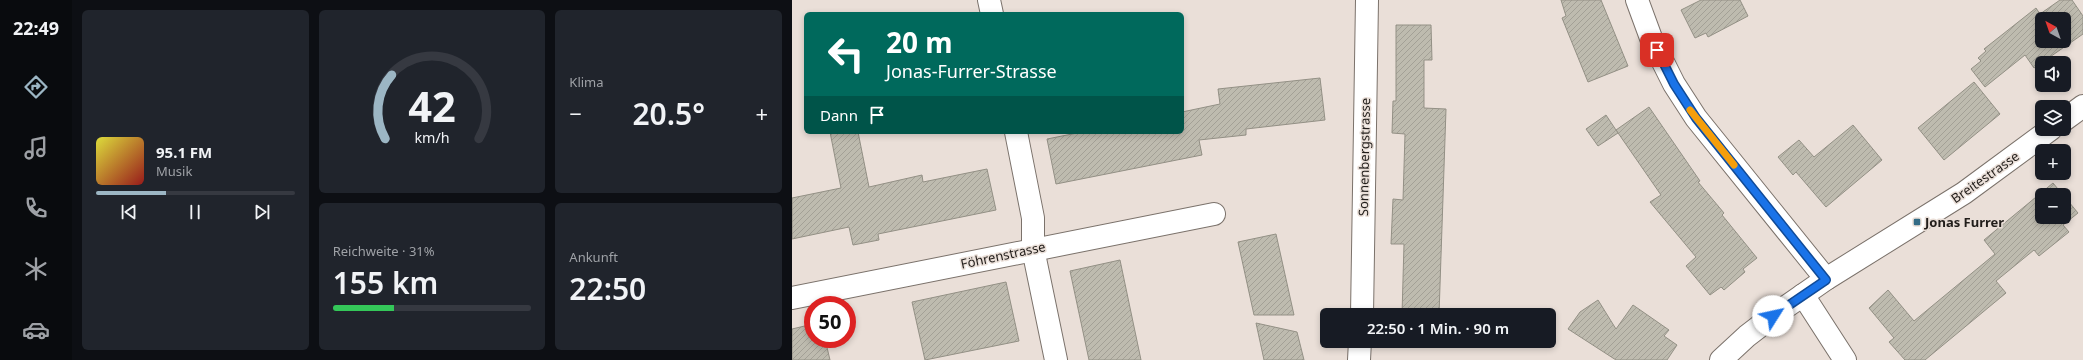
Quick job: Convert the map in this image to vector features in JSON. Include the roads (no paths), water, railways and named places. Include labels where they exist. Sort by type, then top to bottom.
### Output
[{"type":"street","points":[[989,0],[992,12]]},
{"type":"street","name":"Sonnenbergstrasse","points":[[1362,308],[1367,0]]},
{"type":"street","points":[[1637,0],[1651,38],[1674,84],[1696,118],[1826,280]]},
{"type":"street","points":[[2071,115],[2083,106]]},
{"type":"street","points":[[1016,134],[1033,218],[1033,249],[1056,360]]},
{"type":"street","name":"Breitestrasse","points":[[1721,360],[1747,336],[1802,295],[1964,193],[2041,136]]},
{"type":"street","name":"Föhrenstrasse","points":[[792,298],[1214,214]]},
{"type":"street","points":[[1802,295],[1845,360]]},
{"type":"street","points":[[1359,360],[1360,348]]},
{"type":"place","name":"Jonas Furrer","points":[[1917,222]]}]
